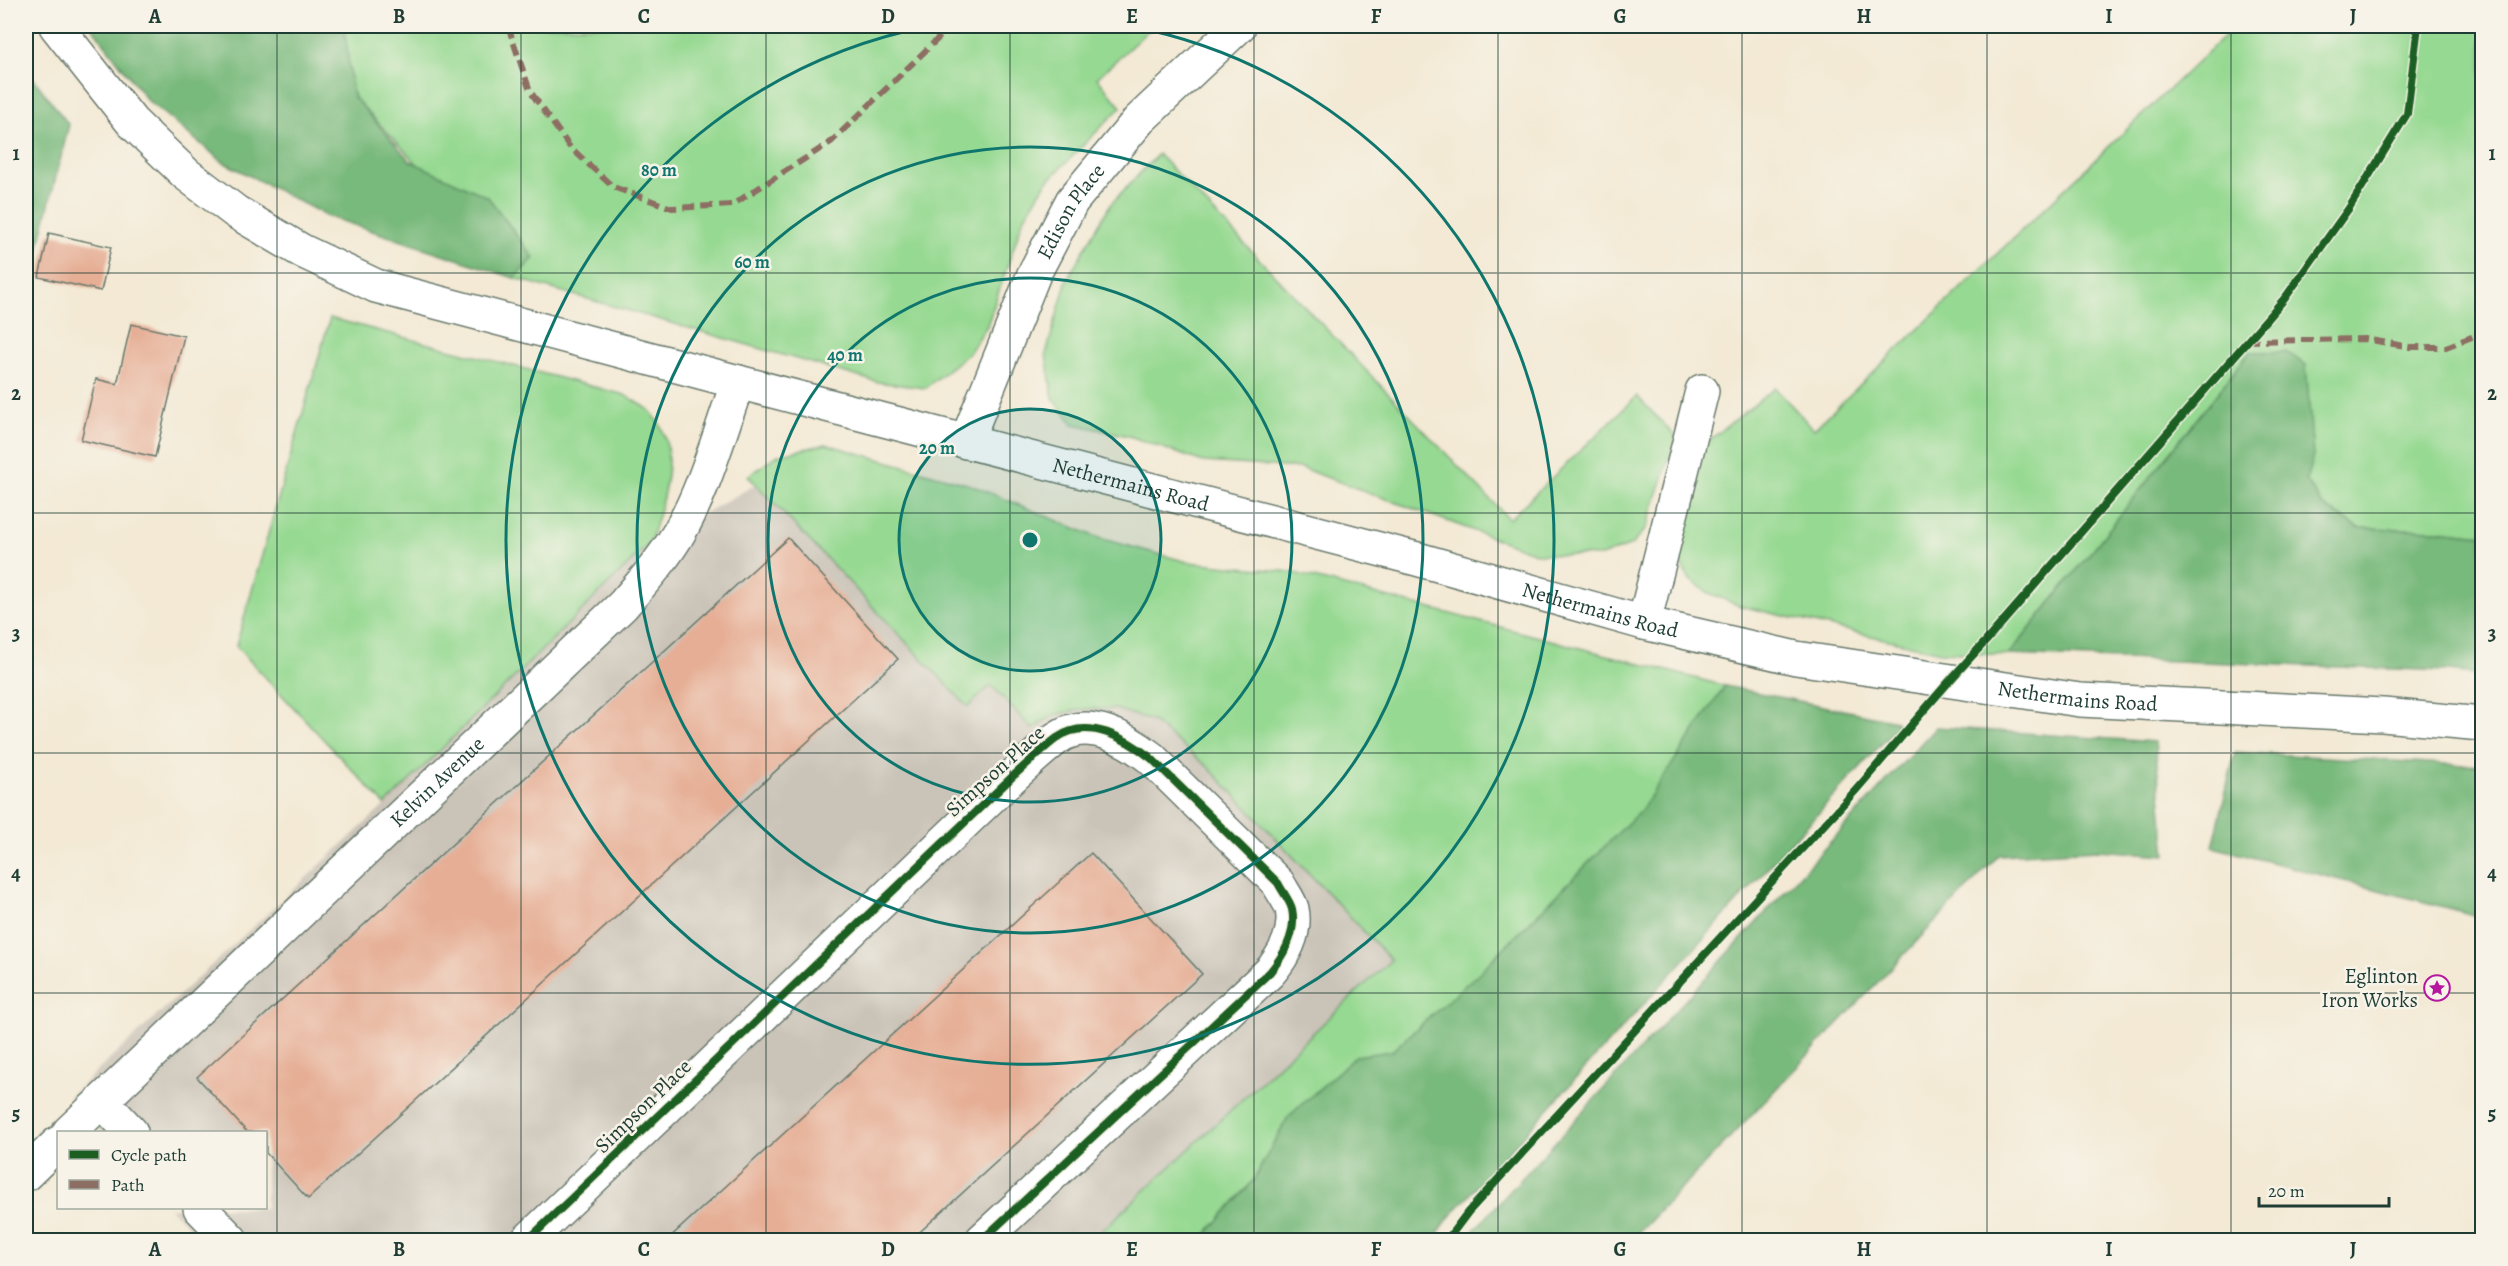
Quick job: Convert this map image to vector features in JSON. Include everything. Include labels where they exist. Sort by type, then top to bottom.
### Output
[{"type":"main road","name":"Nethermains Road","points":[[56,26],[132,122],[186,174],[236,212],[302,251],[376,286],[1417,559],[1644,623],[1796,658],[2080,700],[2382,715],[2482,724]]},
{"type":"main road","name":"Edison Place","points":[[966,442],[1034,274],[1072,201],[1139,120],[1239,26]]},
{"type":"main road","name":"Kelvin Avenue","points":[[70,1131],[623,605],[656,568],[678,534],[699,490],[738,382]]},
{"type":"main road","points":[[1644,623],[1702,391]]},
{"type":"main road","name":"Simpson Place","points":[[528,1240],[1059,736],[1081,730],[1108,732],[1131,743],[1151,758],[1278,884],[1292,909],[1292,931],[1285,954],[1270,972],[982,1240]]},
{"type":"main road","points":[[102,1101],[130,1131]]},
{"type":"main road","points":[[26,1174],[57,1144]]},
{"type":"main road","points":[[201,1209],[231,1240]]},
{"type":"shaded area","points":[[768,478],[1022,555],[1406,946],[1092,1240],[201,1240],[171,1209],[267,1209],[267,1131],[101,1131],[69,1097],[385,805],[650,543]]},
{"type":"green space","points":[[91,26],[344,26],[353,96],[410,161],[488,197],[534,258],[514,278],[327,216],[223,162],[147,100]]},
{"type":"green space","points":[[344,26],[1153,26],[1097,78],[1121,107],[1046,183],[1023,220],[987,326],[969,353],[925,388],[877,382],[514,278],[534,258],[488,197],[418,165],[353,96]]},
{"type":"green space","points":[[2235,26],[2482,26],[2482,535],[2438,530],[2359,528],[2322,505],[2306,480],[2313,456],[2286,352],[2250,352],[2009,655],[1941,652],[1740,606],[1709,593],[1690,580],[1680,563],[1692,454],[1775,388],[1814,429]]},
{"type":"green space","points":[[26,69],[69,125],[26,296]]},
{"type":"green space","points":[[1158,154],[1509,519],[1637,396],[1676,437],[1647,527],[1632,545],[1601,556],[1538,554],[1301,468],[1203,462],[1129,436],[1073,424],[1053,398],[1046,354],[1067,279],[1110,205]]},
{"type":"green space","points":[[330,318],[625,395],[649,410],[660,424],[666,440],[668,456],[664,492],[650,543],[385,805],[236,646]]},
{"type":"green space","points":[[2250,352],[2286,352],[2306,365],[2313,456],[2306,480],[2322,505],[2359,528],[2438,530],[2482,535],[2482,675],[2449,671],[2009,655]]},
{"type":"green space","points":[[826,444],[971,485],[1099,538],[1188,562],[1291,572],[1725,686],[1642,809],[1480,972],[1392,1051],[1356,1056],[1288,1117],[1253,1181],[1201,1240],[1092,1240],[1391,960],[1208,767],[1152,721],[1116,709],[1082,709],[1054,715],[1032,729],[991,685],[968,707],[748,476],[778,455]]},
{"type":"green space","points":[[1725,686],[1896,721],[1897,727],[1450,1216],[1433,1240],[1201,1240],[1253,1181],[1288,1117],[1356,1056],[1392,1051],[1480,972],[1642,809]]},
{"type":"green space","points":[[1936,727],[2155,742],[2166,855],[2097,850],[1999,855],[1632,1240],[1465,1240]]},
{"type":"green space","points":[[2235,752],[2482,766],[2482,917],[2213,847]]},
{"type":"building","points":[[49,233],[111,247],[101,291],[39,277]]},
{"type":"building","points":[[131,324],[184,336],[155,457],[81,440],[96,379],[117,384]]},
{"type":"building","points":[[788,538],[898,659],[308,1199],[267,1154],[267,1131],[246,1131],[197,1077]]},
{"type":"building","points":[[1091,853],[1202,974],[911,1240],[667,1240]]},
{"type":"marked path","points":[[508,26],[530,91],[569,146],[613,187],[672,208],[732,205],[831,142],[951,26]]},
{"type":"marked path","points":[[2247,341],[2365,339],[2410,347],[2446,347],[2482,333]]},
{"type":"cycle path","points":[[1447,1240],[1468,1212],[1855,791],[2285,298],[2349,208],[2407,114],[2418,26]]},
{"type":"cycle path","points":[[528,1240],[1039,753],[1057,738],[1069,732],[1081,729],[1107,733],[1131,744],[1151,758],[1278,883],[1292,909],[1291,935],[1289,943],[1270,972],[982,1240]]},
{"type":"place","name":"Eglinton Iron Works","points":[[2437,988]]}]
